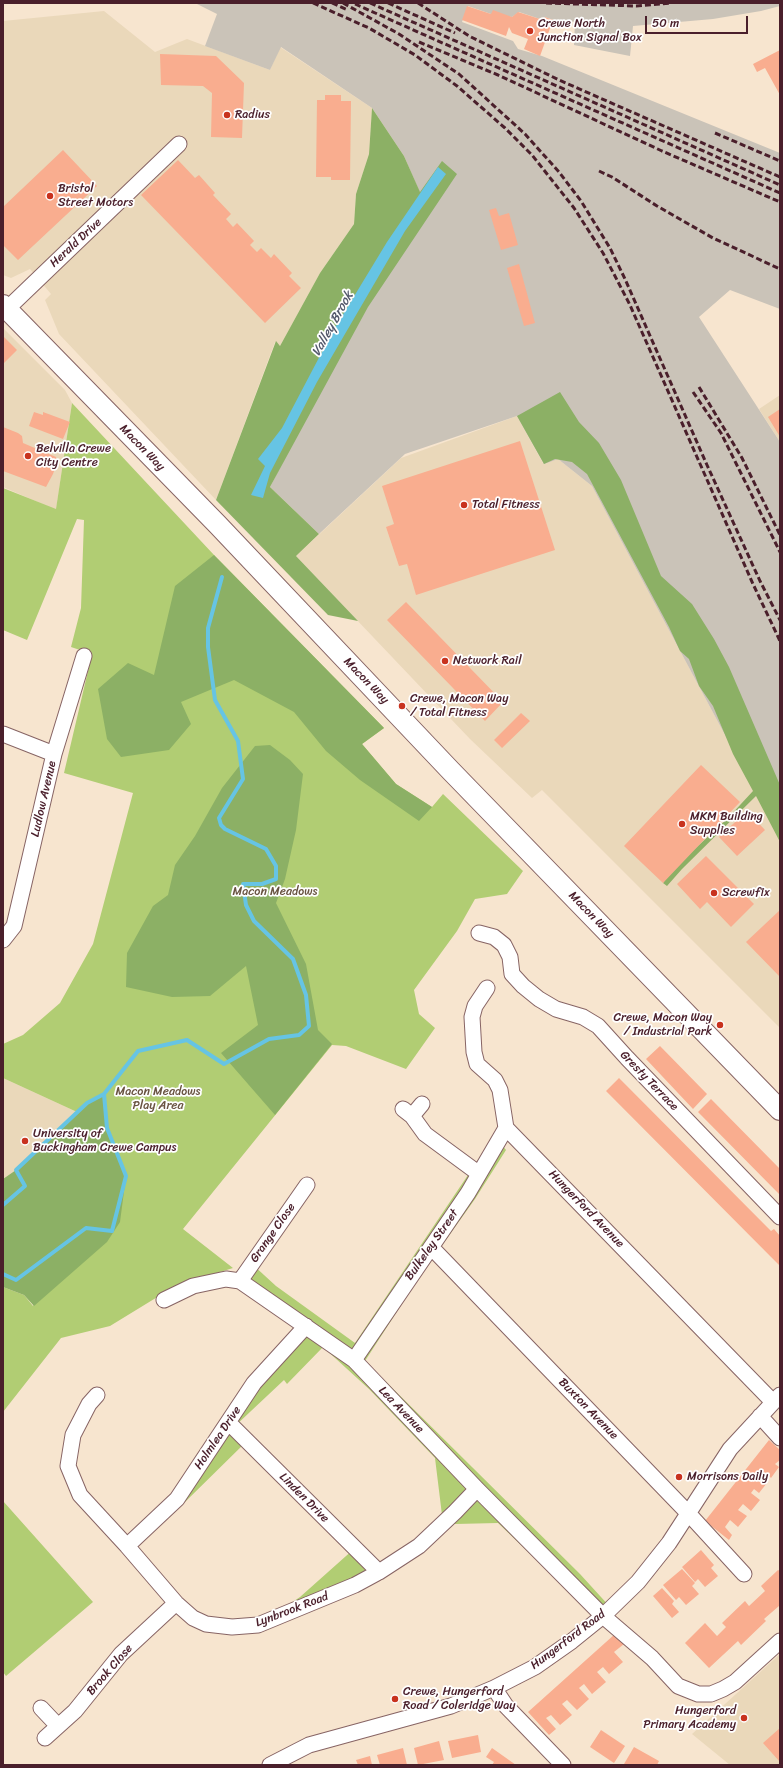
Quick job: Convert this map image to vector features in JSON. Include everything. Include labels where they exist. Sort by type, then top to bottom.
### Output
[{"type":"main road","name":"Macon Way","points":[[5,307],[226,534],[452,771],[780,1110]]},
{"type":"street","name":"Herald Drive","points":[[5,307],[180,144]]},
{"type":"street","name":"Ludlow Avenue","points":[[3,940],[14,926],[54,754],[84,656]]},
{"type":"street","points":[[3,734],[54,754]]},
{"type":"street","name":"Gresty Terrace","points":[[478,933],[494,937],[504,945],[510,956],[512,974],[538,999],[556,1009],[583,1017],[598,1026],[632,1064],[780,1217]]},
{"type":"street","points":[[487,988],[475,1006],[472,1017],[474,1052],[477,1064],[495,1080],[498,1085],[506,1128]]},
{"type":"street","points":[[422,1104],[408,1113],[425,1134],[478,1173]]},
{"type":"street","name":"Bulkeley Street","points":[[354,1360],[468,1192],[506,1128]]},
{"type":"street","name":"Hungerford Avenue","points":[[506,1128],[777,1398]]},
{"type":"street","name":"Grange Close","points":[[240,1281],[307,1185]]},
{"type":"street","name":"Buxton Avenue","points":[[431,1246],[688,1513],[744,1574]]},
{"type":"street","points":[[164,1300],[193,1286],[226,1279],[240,1281]]},
{"type":"street","name":"Lea Avenue","points":[[240,1281],[354,1360],[603,1616],[652,1658],[678,1686],[698,1694],[711,1694],[735,1682],[780,1641]]},
{"type":"street","name":"Holmlea Drive","points":[[128,1546],[177,1499],[229,1423],[254,1383],[306,1326]]},
{"type":"street","name":"Hungerford Road","points":[[270,1765],[309,1745],[451,1706],[494,1688],[535,1667],[603,1616],[638,1582],[669,1543],[730,1449],[777,1398]]},
{"type":"street","name":"Lynbrook Road","points":[[89,1399],[73,1435],[68,1466],[80,1495],[128,1546],[176,1603],[193,1618],[206,1624],[232,1627],[258,1625],[355,1585],[379,1572],[418,1546],[478,1489]]},
{"type":"street","points":[[760,1416],[780,1438]]},
{"type":"street","name":"Linden Drive","points":[[229,1423],[379,1572]]},
{"type":"street","name":"Brook Close","points":[[45,1738],[75,1711],[121,1654],[176,1603]]},
{"type":"street","points":[[494,1688],[506,1706],[563,1765]]},
{"type":"street","points":[[41,1708],[58,1726]]},
{"type":"shaded area","points":[[195,3],[780,3],[780,6],[761,11],[713,19],[633,26],[630,56],[574,45],[575,22],[553,20],[545,17],[543,20],[519,12],[512,17],[491,14],[468,6],[462,22],[513,41],[518,49],[542,56],[780,153],[780,309],[730,290],[699,317],[780,442],[780,838],[592,486],[558,459],[544,464],[517,416],[405,454],[319,534],[270,487],[420,193],[404,156],[372,108],[281,47],[270,70],[205,46],[217,14]]},
{"type":"shaded area","points":[[104,11],[155,52],[187,39],[270,70],[280,47],[372,108],[369,154],[356,194],[354,224],[320,273],[280,346],[275,342],[216,500],[59,334],[45,300],[51,294],[30,269],[11,278],[3,275],[3,21]]},
{"type":"shaded area","points":[[3,328],[65,390],[72,403],[56,510],[3,487]]},
{"type":"shaded area","points":[[780,395],[780,442],[759,409]]},
{"type":"shaded area","points":[[517,416],[543,463],[558,459],[592,486],[780,838],[780,1028],[542,790],[532,798],[470,739],[296,556],[401,458]]},
{"type":"shaded area","name":"University of Buckingham Crewe Campus","points":[[3,1078],[77,1112],[16,1170],[3,1179]]},
{"type":"shaded area","name":"Hungerford Primary Academy","points":[[780,1654],[780,1765],[730,1765],[692,1734]]},
{"type":"green space","points":[[372,108],[404,156],[420,192],[442,161],[457,174],[368,307],[270,487],[319,534],[296,556],[358,621],[328,615],[216,500],[276,341],[280,346],[320,273],[354,224],[356,194],[369,154]]},
{"type":"green space","points":[[560,392],[579,422],[599,443],[621,480],[661,576],[692,604],[714,639],[729,667],[780,785],[780,842],[756,796],[682,869],[667,886],[663,883],[672,870],[728,818],[753,791],[733,754],[713,706],[699,686],[689,659],[680,651],[669,627],[587,474],[572,462],[555,459],[544,464],[517,416]]},
{"type":"green space","name":"Macon Meadows","points":[[72,403],[214,555],[384,728],[362,744],[396,784],[432,807],[443,794],[523,871],[507,894],[475,899],[457,931],[414,990],[419,1014],[435,1028],[406,1069],[346,1046],[332,1045],[183,1229],[233,1268],[184,1283],[159,1296],[110,1326],[61,1338],[3,1412],[3,1287],[24,1295],[33,1306],[126,1176],[109,1133],[104,1094],[87,1103],[77,1112],[3,1078],[3,1044],[23,1035],[60,1003],[93,944],[133,793],[64,773],[92,654],[71,647],[81,608],[84,520],[77,519],[27,640],[3,630],[3,488],[56,509]]},
{"type":"green space","points":[[214,555],[384,728],[362,744],[396,784],[432,807],[419,821],[360,780],[326,751],[294,712],[234,680],[181,702],[191,724],[169,750],[121,757],[107,739],[98,689],[128,663],[154,675],[175,586]]},
{"type":"green space","points":[[270,745],[290,760],[303,774],[296,830],[285,879],[276,903],[306,964],[318,1030],[332,1044],[275,1115],[221,1053],[258,1025],[246,966],[210,996],[172,997],[126,987],[127,953],[153,906],[168,895],[175,865],[195,836],[222,788],[255,746]]},
{"type":"green space","points":[[104,1094],[107,1128],[126,1176],[120,1222],[107,1242],[34,1306],[24,1295],[3,1287],[3,1179],[16,1170],[87,1103]]},
{"type":"green space","points":[[499,1141],[506,1150],[475,1199],[418,1279],[365,1361],[580,1574],[611,1608],[603,1616],[546,1569],[498,1523],[455,1524],[442,1515],[435,1458],[369,1389],[323,1347],[287,1384],[284,1380],[234,1427],[247,1441],[185,1502],[177,1499],[305,1326],[240,1281],[252,1264],[276,1286],[355,1343],[472,1169]]},
{"type":"green space","points":[[3,1501],[93,1602],[6,1676],[3,1672]]},
{"type":"green space","points":[[355,1548],[379,1572],[291,1603],[300,1597]]},
{"type":"water","points":[[438,167],[446,174],[405,231],[317,382],[270,473],[263,498],[251,495],[265,466],[258,459],[282,428],[333,331],[387,242]]},
{"type":"building","name":"Crewe North Junction Signal Box","points":[[467,6],[491,14],[493,10],[512,17],[518,12],[543,20],[545,17],[553,20],[540,56],[524,49],[528,39],[512,33],[509,27],[506,36],[462,20]]},
{"type":"building","points":[[780,50],[780,95],[765,68],[757,72],[753,64]]},
{"type":"building","name":"Radius","points":[[160,54],[216,56],[244,83],[242,138],[211,137],[212,93],[203,86],[161,85]]},
{"type":"building","points":[[325,95],[341,95],[341,101],[351,101],[350,180],[331,180],[331,177],[316,177],[317,100],[325,100]]},
{"type":"building","name":"Bristol Street Motors","points":[[63,150],[97,186],[18,260],[3,245],[3,207]]},
{"type":"building","points":[[178,160],[195,178],[199,175],[215,193],[213,195],[231,214],[226,219],[233,227],[237,223],[254,241],[250,245],[257,252],[261,248],[271,258],[274,254],[292,273],[289,276],[301,288],[265,323],[141,195]]},
{"type":"building","points":[[496,208],[499,216],[509,213],[518,245],[501,250],[489,210]]},
{"type":"building","points":[[519,264],[535,323],[524,326],[507,268]]},
{"type":"building","points":[[3,336],[17,350],[3,364]]},
{"type":"building","points":[[780,409],[780,437],[768,417]]},
{"type":"building","points":[[34,412],[43,415],[43,412],[70,422],[63,439],[29,426]]},
{"type":"building","name":"Belvilla Crewe City Centre","points":[[3,427],[22,436],[23,443],[56,457],[57,462],[53,474],[46,487],[3,471]]},
{"type":"building","name":"Total Fitness","points":[[520,441],[555,550],[416,595],[407,564],[399,566],[386,527],[394,524],[382,486]]},
{"type":"building","name":"Network Rail","points":[[406,602],[503,702],[485,721],[387,620]]},
{"type":"building","points":[[521,713],[530,721],[502,748],[494,740]]},
{"type":"building","name":"MKM Building Supplies","points":[[701,765],[740,802],[663,883],[624,846]]},
{"type":"building","points":[[747,811],[765,830],[737,856],[719,837]]},
{"type":"building","name":"Screwfix","points":[[706,856],[754,904],[731,927],[707,902],[700,909],[677,884]]},
{"type":"building","points":[[780,910],[780,977],[746,942]]},
{"type":"building","points":[[660,1046],[707,1094],[693,1109],[646,1059]]},
{"type":"building","points":[[619,1078],[771,1231],[774,1229],[780,1236],[780,1266],[606,1091]]},
{"type":"building","points":[[711,1099],[780,1169],[780,1195],[698,1112]]},
{"type":"building","points":[[769,1440],[780,1450],[780,1460],[775,1464],[779,1467],[771,1478],[767,1474],[763,1479],[767,1483],[759,1493],[754,1489],[751,1493],[760,1500],[751,1511],[743,1504],[738,1510],[747,1516],[738,1527],[730,1520],[725,1527],[732,1535],[729,1540],[705,1521]]},
{"type":"building","points":[[701,1550],[714,1565],[711,1568],[718,1576],[705,1587],[698,1579],[695,1582],[682,1567]]},
{"type":"building","points":[[682,1569],[695,1583],[692,1586],[699,1594],[686,1605],[679,1597],[676,1600],[663,1585]]},
{"type":"building","points":[[778,1570],[780,1571],[780,1607],[779,1606],[764,1619],[766,1621],[741,1645],[738,1641],[709,1668],[685,1643],[705,1623],[717,1636],[726,1627],[722,1623],[745,1601],[749,1606],[765,1591],[761,1586]]},
{"type":"building","points":[[662,1588],[674,1601],[672,1604],[679,1612],[672,1618],[653,1596]]},
{"type":"building","points":[[615,1634],[624,1644],[614,1652],[623,1662],[609,1674],[603,1667],[597,1672],[606,1682],[592,1694],[584,1684],[579,1688],[589,1699],[577,1710],[567,1700],[562,1704],[572,1715],[560,1725],[551,1715],[546,1718],[556,1729],[549,1735],[528,1712]]},
{"type":"building","points":[[780,1728],[780,1762],[763,1743]]},
{"type":"building","points":[[601,1730],[625,1746],[614,1763],[590,1747]]},
{"type":"building","points":[[478,1735],[481,1752],[452,1758],[448,1741]]},
{"type":"building","points":[[439,1741],[444,1760],[418,1765],[414,1748]]},
{"type":"building","points":[[634,1747],[659,1761],[657,1765],[624,1764]]},
{"type":"building","points":[[403,1748],[407,1765],[380,1765],[377,1755]]},
{"type":"building","points":[[492,1748],[516,1765],[492,1765],[494,1762],[486,1757]]},
{"type":"building","points":[[370,1756],[372,1765],[358,1765],[356,1760]]},
{"type":"waterway","name":"Valley Brook","points":[[3,1205],[25,1186],[16,1170],[87,1103],[104,1094],[138,1051],[187,1040],[224,1064],[269,1039],[299,1035],[309,1026],[306,995],[293,959],[254,921],[246,905],[243,884],[262,884],[276,879],[276,866],[266,849],[225,829],[221,825],[219,818],[243,779],[238,741],[215,700],[208,647],[208,628],[222,577]]},
{"type":"waterway","points":[[3,1274],[16,1280],[86,1228],[112,1231],[126,1176],[107,1128],[104,1094]]},
{"type":"railway","points":[[313,3],[369,28],[415,55],[457,86],[505,128],[532,155],[574,208],[603,253],[630,305],[753,584],[780,641]]},
{"type":"railway","points":[[332,3],[348,10]]},
{"type":"railway","points":[[343,3],[399,34],[459,74],[525,134],[559,172],[581,201],[610,248],[625,279],[707,465],[760,581],[780,620]]},
{"type":"railway","points":[[370,3],[780,185]]},
{"type":"railway","points":[[388,3],[455,33]]},
{"type":"railway","points":[[418,3],[469,36],[559,80],[780,177]]},
{"type":"railway","points":[[546,3],[636,6],[671,3]]},
{"type":"railway","points":[[355,4],[780,193]]},
{"type":"railway","points":[[419,42],[498,75],[662,151],[780,202]]},
{"type":"railway","points":[[715,133],[780,161]]},
{"type":"railway","points":[[599,171],[612,177],[657,206],[713,238],[780,269]]},
{"type":"railway","points":[[699,387],[742,458],[780,535]]},
{"type":"railway","points":[[693,392],[721,433],[780,552]]},
{"type":"place","name":"Crewe North Junction Signal Box","points":[[530,31]]},
{"type":"place","name":"Radius","points":[[227,115]]},
{"type":"place","name":"Bristol Street Motors","points":[[50,196]]},
{"type":"place","name":"Belvilla Crewe City Centre","points":[[28,456]]},
{"type":"place","name":"Total Fitness","points":[[464,505]]},
{"type":"place","name":"Network Rail","points":[[445,661]]},
{"type":"place","name":"Crewe, Macon Way / Total Fitness","points":[[402,706]]},
{"type":"place","name":"MKM Building Supplies","points":[[682,824]]},
{"type":"place","name":"Screwfix","points":[[714,893]]},
{"type":"place","name":"Crewe, Macon Way / Industrial Park","points":[[720,1025]]},
{"type":"place","name":"University of Buckingham Crewe Campus","points":[[25,1141]]},
{"type":"place","name":"Morrisons Daily","points":[[679,1477]]},
{"type":"place","name":"Crewe, Hungerford Road / Coleridge Way","points":[[395,1699]]},
{"type":"place","name":"Hungerford Primary Academy","points":[[744,1718]]},
{"type":"park label","name":"Macon Meadows Play Area","points":[[158,1099]]}]
